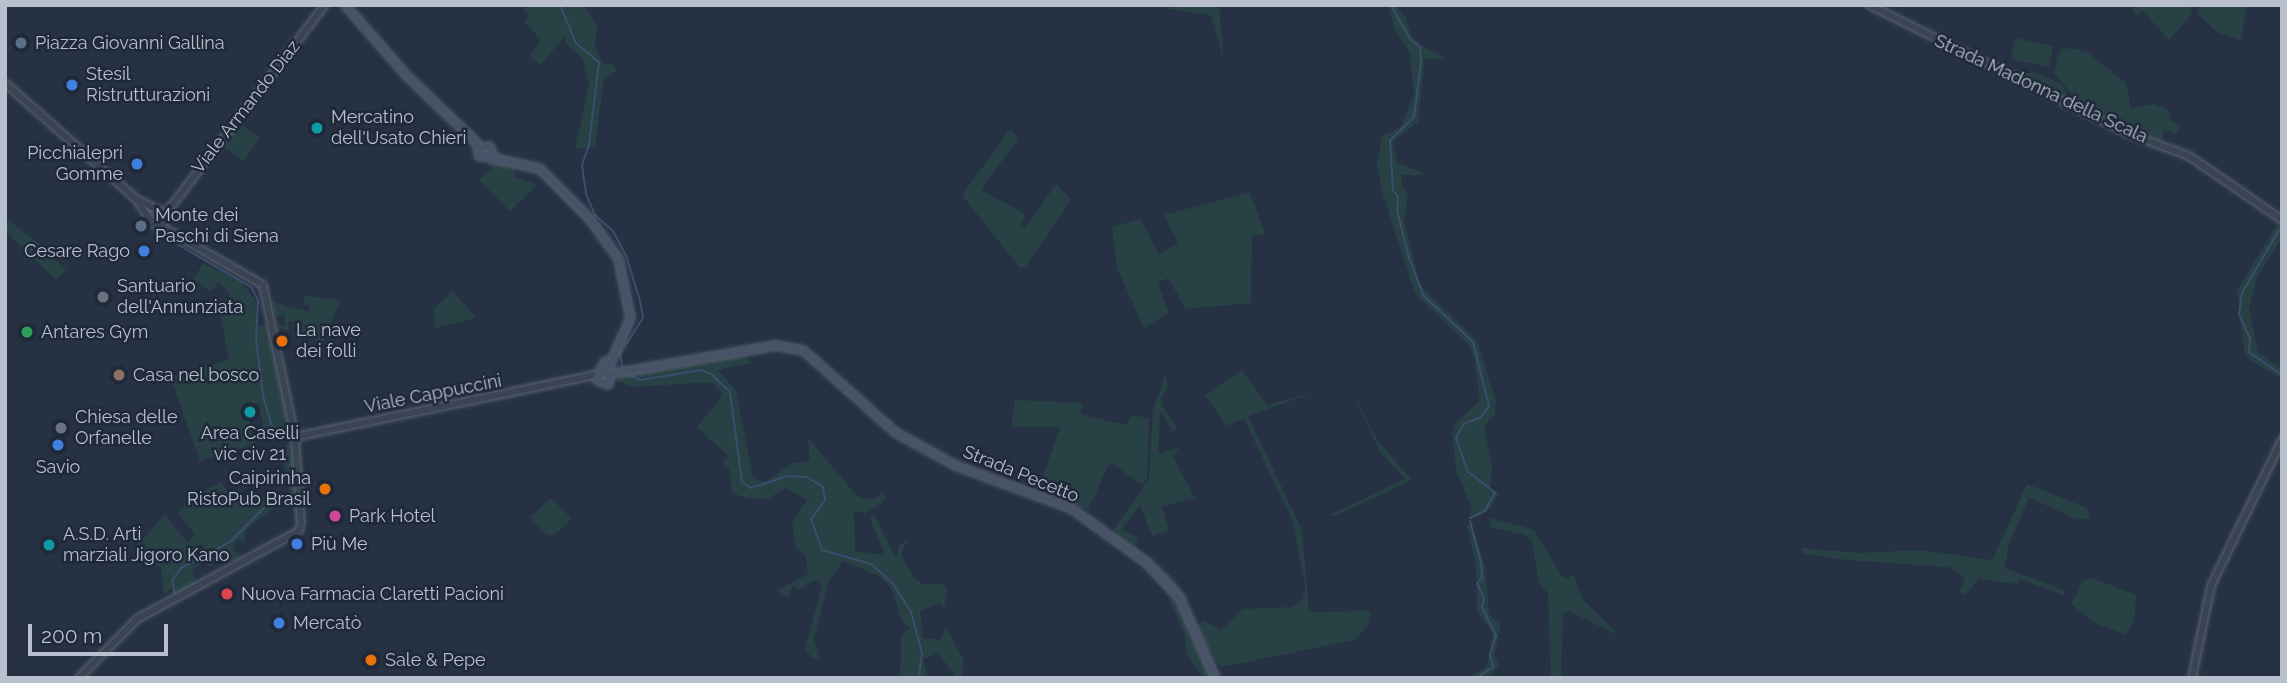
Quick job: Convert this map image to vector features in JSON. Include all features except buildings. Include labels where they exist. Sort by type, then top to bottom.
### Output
[{"type":"main road","points":[[345,5],[407,76],[479,145],[479,156],[534,165],[589,218],[620,260],[630,318],[611,354],[611,375]]},
{"type":"main road","name":"Viale Cappuccini","points":[[611,375],[704,355],[790,346],[819,361],[895,432],[944,459]]},
{"type":"main road","name":"Strada Pecetto","points":[[944,459],[1070,508],[1147,563],[1178,597],[1215,678]]},
{"type":"street","name":"Strada Madonna della Scala","points":[[1869,5],[2105,122],[2189,156],[2281,220]]},
{"type":"street","name":"Viale Armando Diaz","points":[[159,217],[326,7]]},
{"type":"street","points":[[10,87],[136,200],[159,217],[175,236],[264,285],[295,437],[302,493],[299,531],[137,619],[79,678]]},
{"type":"street","name":"Viale Cappuccini","points":[[295,437],[611,375]]},
{"type":"street","points":[[2192,678],[2211,586],[2280,443]]},
{"type":"green space","points":[[528,5],[584,5],[597,26],[595,47],[604,65],[612,64],[617,70],[604,79],[595,147],[575,149],[589,85],[583,59],[566,43],[566,35],[540,65],[529,56],[541,40],[524,21],[529,16],[523,9]]},
{"type":"green space","points":[[1176,5],[1219,5],[1224,62],[1211,15],[1166,9]]},
{"type":"green space","points":[[1388,5],[1395,5],[1406,18],[1411,36],[1421,45],[1447,59],[1425,59],[1418,122],[1393,141],[1397,162],[1428,175],[1402,175],[1401,186],[1408,194],[1404,220],[1420,285],[1478,342],[1496,402],[1495,415],[1484,426],[1492,467],[1490,488],[1499,494],[1488,511],[1477,517],[1469,516],[1472,508],[1457,473],[1452,434],[1455,424],[1480,400],[1474,358],[1468,344],[1415,294],[1382,191],[1377,164],[1382,136],[1401,127],[1414,94],[1410,54],[1395,30]]},
{"type":"green space","points":[[2121,5],[2190,5],[2192,14],[2169,40],[2142,10],[2136,17],[2131,6]]},
{"type":"green space","points":[[2198,5],[2247,5],[2241,41],[2217,32],[2198,14]]},
{"type":"green space","points":[[2015,38],[2053,46],[2049,67],[2011,59]]},
{"type":"green space","points":[[2070,48],[2087,52],[2126,83],[2131,109],[2153,104],[2169,109],[2171,121],[2181,125],[2176,134],[2164,130],[2162,141],[2085,110],[2054,73],[2060,50]]},
{"type":"green space","points":[[2034,72],[2061,84],[2074,105],[2051,87],[2046,91],[2014,76]]},
{"type":"green space","points":[[240,123],[260,138],[243,161],[223,146]]},
{"type":"green space","points":[[1010,129],[1018,139],[981,190],[1026,214],[1020,224],[1025,228],[1056,184],[1071,200],[1026,266],[1020,268],[962,195]]},
{"type":"green space","points":[[486,162],[515,167],[514,176],[535,184],[540,182],[510,211],[479,180],[491,168]]},
{"type":"green space","points":[[1250,192],[1265,234],[1252,236],[1251,303],[1186,309],[1168,278],[1158,283],[1169,313],[1144,328],[1117,268],[1112,227],[1140,219],[1159,254],[1178,243],[1164,215]]},
{"type":"green space","points":[[5,218],[40,244],[66,270],[56,280],[5,231]]},
{"type":"green space","points":[[2278,222],[2282,238],[2257,277],[2249,309],[2258,352],[2282,369],[2282,379],[2250,360],[2244,350],[2237,291]]},
{"type":"green space","points":[[203,264],[239,279],[256,301],[256,326],[268,324],[290,432],[266,441],[259,403],[246,406],[254,444],[200,461],[171,378],[229,359],[219,307],[230,294],[218,282],[211,292],[193,279]]},
{"type":"green space","points":[[453,291],[476,318],[436,328],[433,309]]},
{"type":"green space","points":[[304,296],[340,300],[323,344],[315,341],[316,337],[302,335],[301,322],[288,321],[289,331],[277,327],[286,324],[284,314],[275,316],[273,302],[309,312],[310,306],[303,305]]},
{"type":"green space","points":[[743,352],[751,363],[718,370],[736,391],[753,478],[765,482],[793,463],[810,461],[808,438],[859,498],[874,499],[883,492],[886,499],[879,505],[866,513],[854,511],[855,551],[885,555],[870,519],[874,514],[896,559],[899,545],[908,539],[901,554],[914,578],[923,584],[944,584],[947,591],[944,607],[940,603],[920,611],[923,638],[940,640],[946,628],[964,660],[961,677],[956,677],[938,653],[923,659],[928,678],[900,678],[901,635],[910,629],[901,620],[893,591],[879,576],[843,561],[828,582],[814,639],[820,660],[812,658],[805,649],[822,586],[815,580],[799,590],[793,585],[788,598],[777,590],[808,574],[806,555],[796,549],[792,522],[807,500],[785,488],[768,499],[744,498],[732,492],[729,469],[723,462],[728,456],[697,427],[723,395],[716,386],[708,382],[635,387],[616,381],[627,374]]},
{"type":"green space","points":[[1242,370],[1267,405],[1318,391],[1248,416],[1302,530],[1309,612],[1371,611],[1368,625],[1355,640],[1222,667],[1211,657],[1214,653],[1208,650],[1198,627],[1202,620],[1221,630],[1243,609],[1292,607],[1303,599],[1305,586],[1293,522],[1244,419],[1226,426],[1205,395]]},
{"type":"green space","points":[[1165,375],[1168,386],[1161,399],[1163,407],[1177,428],[1173,432],[1160,411],[1158,454],[1179,448],[1173,457],[1195,498],[1162,507],[1169,531],[1152,536],[1140,505],[1122,529],[1138,538],[1136,546],[1174,578],[1187,599],[1184,603],[1169,580],[1119,540],[1114,529],[1149,479],[1153,411]]},
{"type":"green space","points":[[1351,390],[1378,441],[1412,480],[1333,517],[1331,514],[1405,479],[1380,452]]},
{"type":"green space","points":[[1015,400],[1083,403],[1080,414],[1126,425],[1131,415],[1149,418],[1147,478],[1142,485],[1110,462],[1088,510],[1040,487],[1060,427],[1011,427]]},
{"type":"green space","points":[[291,444],[300,490],[296,528],[281,446]]},
{"type":"green space","points":[[221,482],[232,498],[240,489],[253,506],[267,495],[277,505],[246,530],[244,542],[237,540],[233,547],[240,558],[232,561],[225,551],[219,555],[222,560],[209,567],[205,562],[191,571],[197,583],[174,596],[172,589],[164,593],[161,568],[135,547],[165,515],[187,542],[195,535],[178,513],[191,498]]},
{"type":"green space","points":[[2027,484],[2087,508],[2090,517],[2077,520],[2029,497],[2009,545],[2004,568],[2049,584],[2066,592],[2064,596],[2021,579],[2017,584],[1979,579],[1965,595],[1959,593],[1965,579],[1949,567],[1848,560],[1804,554],[1801,548],[1859,553],[1921,550],[1992,560]]},
{"type":"green space","points":[[551,498],[572,519],[555,535],[547,535],[530,517]]},
{"type":"green space","points":[[1490,518],[1534,530],[1562,576],[1568,579],[1573,574],[1583,600],[1620,636],[1569,611],[1563,613],[1561,678],[1551,678],[1548,594],[1539,582],[1532,542],[1525,535],[1490,527]]},
{"type":"green space","points":[[1471,522],[1485,566],[1489,614],[1501,625],[1494,656],[1499,665],[1488,678],[1468,678],[1486,668],[1493,633],[1477,612],[1476,564],[1467,526]]},
{"type":"green space","points":[[1130,553],[1174,597],[1213,678],[1204,678],[1186,654],[1185,636],[1166,593]]},
{"type":"green space","points":[[2092,578],[2136,595],[2134,621],[2126,635],[2095,623],[2071,604],[2084,580]]},
{"type":"waterway","points":[[560,5],[576,43],[599,62],[589,145],[582,165],[586,194],[595,215],[613,231],[626,255],[640,301],[643,318],[620,354],[623,369]]},
{"type":"waterway","points":[[1391,5],[1409,38],[1420,47],[1421,62],[1414,117],[1390,140],[1393,190],[1398,197],[1397,210],[1409,258],[1424,296],[1473,342],[1489,406],[1481,417],[1464,424],[1456,438],[1468,472],[1495,492],[1486,510],[1470,518]]},
{"type":"waterway","points":[[2282,225],[2242,293],[2239,314],[2250,339],[2249,352],[2282,375]]},
{"type":"waterway","points":[[172,241],[251,287],[258,300],[256,339],[263,396],[275,437]]},
{"type":"waterway","points":[[626,373],[640,380],[701,370],[711,374],[730,392],[742,482],[751,488],[787,476],[807,477],[823,487],[825,500],[811,519],[822,550],[871,564],[893,584],[911,612],[922,653],[919,678]]},
{"type":"waterway","points":[[2279,443],[2282,421]]},
{"type":"waterway","points":[[175,593],[172,581],[181,568],[230,542],[265,507]]},
{"type":"waterway","points":[[1470,521],[1481,563],[1482,578],[1477,583],[1484,599],[1482,607],[1496,636],[1490,654],[1493,667],[1476,678]]},
{"type":"place","name":"Piazza Giovanni Gallina","points":[[21,43]]},
{"type":"place","name":"Stesil Ristrutturazioni","points":[[72,85]]},
{"type":"place","name":"Mercatino dell'Usato Chieri","points":[[317,128]]},
{"type":"place","name":"Picchialepri Gomme","points":[[137,164]]},
{"type":"place","name":"Monte dei Paschi di Siena","points":[[141,226]]},
{"type":"place","name":"Cesare Rago","points":[[144,251]]},
{"type":"place","name":"Santuario dell'Annunziata","points":[[103,297]]},
{"type":"place","name":"Antares Gym","points":[[27,332]]},
{"type":"place","name":"La nave dei folli","points":[[282,341]]},
{"type":"place","name":"Casa nel bosco","points":[[119,375]]},
{"type":"place","name":"Area Caselli vic civ 21","points":[[250,412]]},
{"type":"place","name":"Chiesa delle Orfanelle","points":[[61,428]]},
{"type":"place","name":"Savio","points":[[58,445]]},
{"type":"place","name":"Caipirinha RistoPub Brasil","points":[[325,489]]},
{"type":"place","name":"Park Hotel","points":[[335,516]]},
{"type":"place","name":"Più Me","points":[[297,544]]},
{"type":"place","name":"A.S.D. Arti marziali Jigoro Kano","points":[[49,545]]},
{"type":"place","name":"Nuova Farmacia Claretti Pacioni","points":[[227,594]]},
{"type":"place","name":"Mercatò","points":[[279,623]]},
{"type":"place","name":"Sale & Pepe","points":[[371,660]]}]
